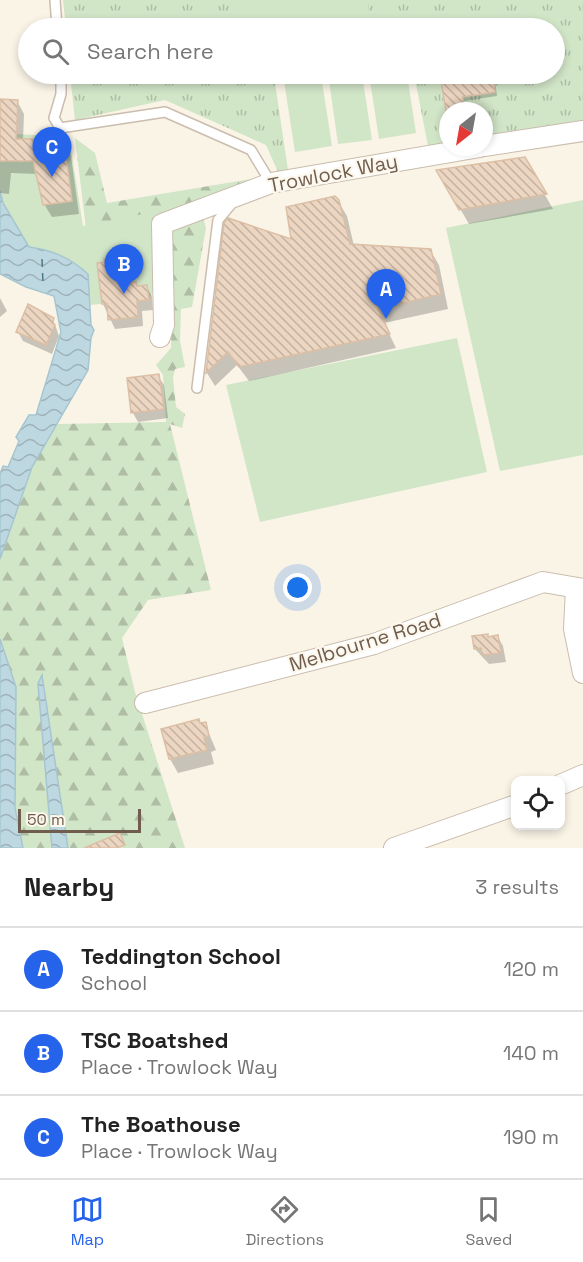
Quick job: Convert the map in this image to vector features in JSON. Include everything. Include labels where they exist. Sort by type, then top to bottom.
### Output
[{"type":"street","name":"Trowlock Way","points":[[493,145],[583,131]]},
{"type":"street","name":"Trowlock Way","points":[[160,337],[164,325],[162,224],[272,183],[439,154]]},
{"type":"street","name":"Melbourne Road","points":[[145,703],[374,644],[543,582],[579,589]]},
{"type":"street","points":[[579,589],[574,629],[583,673]]},
{"type":"street","points":[[565,783],[583,775]]},
{"type":"street","points":[[394,848],[511,807]]},
{"type":"lane","points":[[55,0],[56,18]]},
{"type":"lane","points":[[60,84],[61,94],[54,118],[60,128],[165,112],[250,150],[272,183]]},
{"type":"lane","points":[[197,388],[218,220],[238,195]]},
{"type":"green space","points":[[63,0],[583,0],[583,121],[493,136],[493,102],[439,102],[439,144],[428,146],[416,84],[565,84],[565,18],[65,18]]},
{"type":"green space","points":[[236,0],[368,0],[368,18],[235,18]]},
{"type":"green space","points":[[71,84],[275,84],[288,170],[278,172],[266,145],[165,100],[75,120]]},
{"type":"green space","points":[[284,84],[322,84],[332,146],[295,152]]},
{"type":"green space","points":[[329,84],[364,84],[372,140],[338,144]]},
{"type":"green space","points":[[371,84],[409,84],[416,133],[379,139]]},
{"type":"green space","points":[[0,133],[69,137],[83,226],[153,212],[156,283],[149,300],[89,305],[88,274],[61,255],[29,247],[3,203],[0,191]]},
{"type":"green space","points":[[75,138],[95,153],[107,203],[251,179],[253,185],[157,222],[86,229]]},
{"type":"green space","points":[[583,200],[583,455],[500,471],[446,228]]},
{"type":"green space","points":[[202,214],[206,228],[192,307],[181,309],[180,341],[185,367],[175,369],[173,378],[176,407],[185,414],[182,428],[170,424],[211,590],[148,600],[122,638],[135,692],[185,848],[68,848],[42,676],[38,684],[52,848],[23,848],[15,808],[16,687],[0,639],[0,559],[32,467],[56,424],[166,422],[163,375],[156,365],[171,348],[173,229]]},
{"type":"green space","points":[[457,338],[487,472],[260,522],[226,385]]},
{"type":"water","points":[[0,191],[3,203],[29,247],[61,256],[75,263],[88,274],[91,325],[94,330],[88,370],[32,467],[0,559],[0,474],[3,466],[8,467],[19,441],[16,437],[29,415],[36,415],[61,332],[54,296],[26,287],[0,274]]},
{"type":"water","points":[[0,639],[16,687],[15,808],[23,848],[0,848]]},
{"type":"water","points":[[42,675],[68,848],[52,848],[38,684]]},
{"type":"building","points":[[442,84],[494,84],[495,92],[463,97],[463,102],[444,102]]},
{"type":"building","points":[[0,99],[18,100],[16,139],[36,139],[36,145],[64,141],[72,201],[43,205],[33,161],[0,161]]},
{"type":"building","points":[[525,157],[547,194],[459,210],[436,170]]},
{"type":"building","points":[[335,196],[339,200],[350,244],[431,249],[441,294],[378,309],[390,334],[239,367],[228,352],[206,373],[224,223],[228,218],[291,239],[286,207]]},
{"type":"building","points":[[121,258],[123,283],[136,282],[137,286],[147,285],[149,300],[137,301],[138,317],[108,320],[107,304],[102,304],[97,263],[105,262],[104,259]]},
{"type":"building","points":[[28,304],[54,318],[52,323],[55,325],[46,345],[16,332]]},
{"type":"building","points":[[159,374],[164,409],[131,413],[127,378]]},
{"type":"building","points":[[488,634],[488,637],[498,635],[501,653],[482,655],[481,648],[474,649],[472,636]]},
{"type":"building","points":[[199,719],[200,723],[206,722],[209,736],[204,737],[207,750],[169,759],[161,729]]},
{"type":"building","points":[[120,833],[125,845],[116,848],[84,848]]},
{"type":"ferry route","points":[[42,259],[43,284]]},
{"type":"place","name":"The Boathouse","points":[[52,177]]},
{"type":"place","name":"TSC Boatshed","points":[[124,294]]},
{"type":"place","name":"Teddington School","points":[[386,319]]}]
